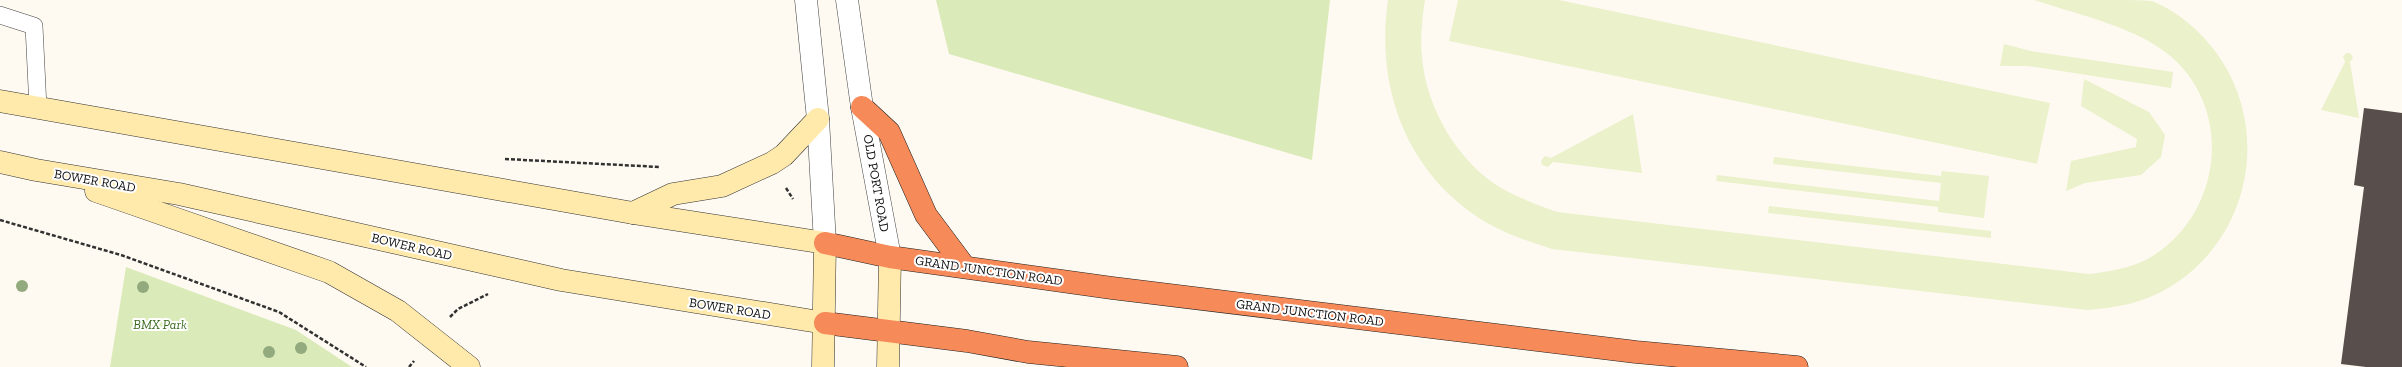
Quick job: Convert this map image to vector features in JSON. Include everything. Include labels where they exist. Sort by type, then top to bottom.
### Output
[{"type":"highway","points":[[862,107],[889,132],[926,215],[964,266]]},
{"type":"highway","name":"GRAND JUNCTION ROAD","points":[[824,244],[890,257],[964,266],[1112,288],[1636,352],[1797,367]]},
{"type":"highway","points":[[825,323],[890,330],[1028,352],[1177,367]]},
{"type":"highway","points":[[1012,367],[1028,352]]},
{"type":"main road","points":[[0,101],[633,213],[824,244],[825,323],[823,367]]},
{"type":"main road","points":[[633,213],[673,194],[722,186],[772,163],[784,155],[818,118]]},
{"type":"main road","name":"BOWER ROAD","points":[[0,162],[36,170],[179,194],[561,280],[825,323]]},
{"type":"main road","points":[[36,170],[329,272],[398,311],[469,367]]},
{"type":"main road","name":"OLD PORT ROAD","points":[[888,367],[890,330],[890,257]]},
{"type":"street","points":[[806,0],[818,118],[824,244]]},
{"type":"street","name":"OLD PORT ROAD","points":[[847,0],[862,107],[890,257]]},
{"type":"lane","points":[[0,15],[34,26],[38,108]]},
{"type":"path","points":[[503,159],[665,168]]},
{"type":"path","points":[[0,220],[121,255],[279,312],[366,367]]},
{"type":"green space","points":[[936,0],[1330,0],[1312,160],[949,54]]},
{"type":"green space","points":[[1388,0],[1425,0],[1421,43],[1425,76],[1437,114],[1458,149],[1485,177],[1501,188],[1557,212],[2089,274],[2117,270],[2144,261],[2160,251],[2180,232],[2196,210],[2206,186],[2211,160],[2211,134],[2206,108],[2194,84],[2177,62],[2163,50],[2129,31],[2090,17],[2034,0],[2152,1],[2182,18],[2192,26],[2216,52],[2237,91],[2245,122],[2247,155],[2243,186],[2233,216],[2217,244],[2195,268],[2159,293],[2129,304],[2098,309],[2087,310],[1552,249],[1497,228],[1461,205],[1437,182],[1418,156],[1403,128],[1393,98],[1387,66],[1385,34]]},
{"type":"green space","points":[[1458,0],[1559,0],[2050,103],[2037,164],[1449,41]]},
{"type":"green space","points":[[2004,44],[2031,51],[2173,72],[2171,88],[2028,66],[2000,66]]},
{"type":"green space","points":[[2350,53],[2353,58],[2350,62],[2359,118],[2321,110],[2345,62],[2343,56]]},
{"type":"green space","points":[[2084,79],[2149,112],[2165,135],[2161,157],[2141,175],[2085,183],[2066,191],[2071,161],[2136,147],[2137,139],[2081,106]]},
{"type":"green space","points":[[1633,114],[1642,173],[1553,162],[1548,167],[1542,165],[1541,161],[1545,156],[1551,158]]},
{"type":"green space","points":[[1774,157],[1941,176],[1942,171],[1989,176],[1984,218],[1938,212],[1938,207],[1716,181],[1717,175],[1939,201],[1941,183],[1773,164]]},
{"type":"green space","points":[[1769,206],[1991,231],[1991,238],[1768,213]]},
{"type":"green space","name":"BMX Park","points":[[126,267],[296,330],[352,367],[110,367]]},
{"type":"building","points":[[2364,108],[2402,113],[2402,367],[2366,367],[2341,364],[2364,187],[2354,185]]}]
